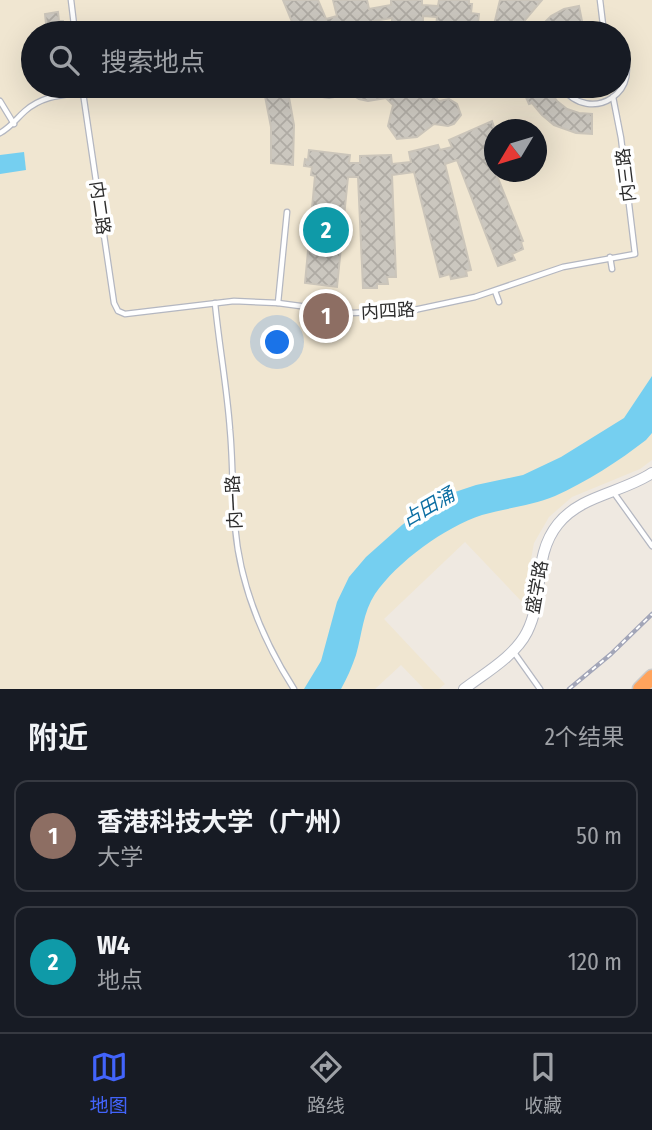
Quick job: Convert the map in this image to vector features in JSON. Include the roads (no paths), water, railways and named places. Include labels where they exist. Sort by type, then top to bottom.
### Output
[{"type":"highway","points":[[640,689],[652,677]]},
{"type":"street","name":"盛学路","points":[[464,689],[513,650],[528,631],[534,612],[541,560],[547,542],[558,524],[574,509],[641,481],[652,473]]},
{"type":"lane","points":[[71,0],[74,21]]},
{"type":"lane","points":[[600,0],[603,21]]},
{"type":"lane","points":[[0,133],[14,124],[25,111],[46,98]]},
{"type":"lane","name":"内二路","points":[[84,98],[114,303],[122,313],[135,313]]},
{"type":"lane","points":[[575,98],[586,104],[605,102],[612,98]]},
{"type":"lane","name":"内三路","points":[[614,98],[635,254]]},
{"type":"lane","points":[[0,101],[14,124]]},
{"type":"lane","points":[[278,303],[287,212]]},
{"type":"lane","name":"内四路","points":[[135,313],[234,301],[278,303],[331,311],[393,312],[455,303],[563,267],[635,254]]},
{"type":"lane","points":[[610,257],[612,268]]},
{"type":"lane","points":[[495,290],[499,302]]},
{"type":"lane","name":"内一路","points":[[215,303],[230,432],[239,555],[256,620],[294,689]]},
{"type":"lane","points":[[613,492],[652,547]]},
{"type":"lane","points":[[513,650],[540,689]]},
{"type":"water","points":[[24,152],[26,170],[0,174],[0,155]]},
{"type":"water","name":"占田涌","points":[[652,376],[652,433],[646,440],[602,471],[555,496],[482,515],[453,528],[423,547],[396,570],[375,594],[365,616],[356,655],[341,689],[304,689],[321,661],[337,602],[349,577],[366,557],[424,508],[449,494],[523,475],[561,457],[624,418]]},
{"type":"railway","points":[[569,689],[611,654],[652,614]]},
{"type":"place","name":"W4","points":[[326,230]]},
{"type":"place","name":"香港科技大学（广州）","points":[[326,316]]}]
